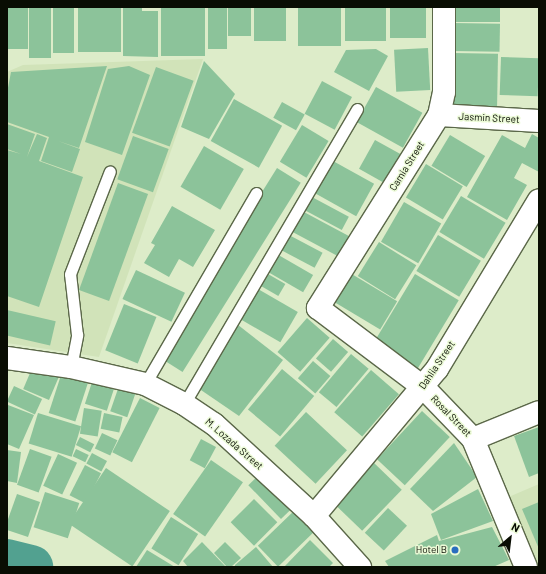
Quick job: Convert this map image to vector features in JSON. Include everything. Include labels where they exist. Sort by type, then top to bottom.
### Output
[{"type":"street","name":"Camia Street","points":[[318,308],[439,116],[444,92],[444,7]]},
{"type":"street","name":"Jasmin Street","points":[[439,116],[539,121]]},
{"type":"street","name":"Dahlia Street","points":[[314,516],[423,387],[539,200]]},
{"type":"street","name":"Rosal Street","points":[[318,308],[423,387],[473,438],[526,567]]},
{"type":"street","name":"M. Lozada Street","points":[[7,358],[71,367],[145,384],[184,404],[214,424],[314,516],[360,567]]},
{"type":"street","points":[[473,438],[539,412]]},
{"type":"lane","points":[[184,404],[357,109]]},
{"type":"lane","points":[[71,367],[77,335],[70,274],[110,171]]},
{"type":"lane","points":[[145,384],[256,193]]},
{"type":"shaded area","points":[[203,59],[99,357],[7,343],[7,72],[23,65]]},
{"type":"shaded area","points":[[539,484],[539,567],[532,567],[504,499]]},
{"type":"building","points":[[7,7],[28,7],[28,49],[7,49]]},
{"type":"building","points":[[29,7],[51,7],[51,58],[29,58]]},
{"type":"building","points":[[53,7],[74,7],[74,53],[53,53]]},
{"type":"building","points":[[78,7],[121,7],[121,52],[78,52]]},
{"type":"building","points":[[123,7],[142,7],[142,11],[158,11],[158,57],[123,56]]},
{"type":"building","points":[[161,7],[205,7],[205,56],[161,56]]},
{"type":"building","points":[[208,7],[227,7],[227,49],[208,49]]},
{"type":"building","points":[[228,7],[251,7],[251,36],[228,36]]},
{"type":"building","points":[[254,7],[286,7],[286,41],[254,41]]},
{"type":"building","points":[[298,7],[341,7],[341,46],[298,46]]},
{"type":"building","points":[[345,7],[386,7],[386,41],[345,41]]},
{"type":"building","points":[[390,7],[426,7],[426,38],[390,38]]},
{"type":"building","points":[[454,7],[500,7],[500,22],[454,22]]},
{"type":"building","points":[[453,23],[500,24],[500,52],[453,51]]},
{"type":"building","points":[[428,48],[430,90],[396,92],[394,50]]},
{"type":"building","points":[[376,49],[388,56],[369,91],[334,72],[346,50]]},
{"type":"building","points":[[453,53],[498,54],[497,109],[452,108]]},
{"type":"building","points":[[501,57],[539,58],[538,96],[500,95]]},
{"type":"building","points":[[204,61],[235,94],[209,139],[181,127]]},
{"type":"building","points":[[107,66],[79,148],[58,141],[80,149],[72,172],[41,161],[49,137],[7,122],[7,93],[11,72]]},
{"type":"building","points":[[129,66],[150,75],[122,155],[85,142],[108,69]]},
{"type":"building","points":[[156,67],[194,81],[170,146],[132,133]]},
{"type":"building","points":[[322,81],[352,97],[335,130],[305,114]]},
{"type":"building","points":[[376,87],[422,113],[403,148],[357,122]]},
{"type":"building","points":[[234,99],[282,126],[259,168],[211,141]]},
{"type":"building","points":[[282,102],[305,115],[296,130],[273,118]]},
{"type":"building","points":[[7,124],[35,134],[27,157],[37,134],[47,138],[39,161],[83,177],[39,307],[7,296],[7,150],[21,154],[7,149]]},
{"type":"building","points":[[302,125],[329,141],[306,178],[280,162]]},
{"type":"building","points":[[532,134],[539,138],[539,172],[522,163],[514,178],[527,185],[507,220],[467,197],[502,135],[525,148]]},
{"type":"building","points":[[450,135],[485,156],[467,187],[431,166]]},
{"type":"building","points":[[133,136],[169,149],[153,192],[117,179]]},
{"type":"building","points":[[375,140],[400,154],[384,183],[359,169]]},
{"type":"building","points":[[204,146],[244,169],[220,210],[180,187]]},
{"type":"building","points":[[333,161],[374,184],[356,216],[315,193]]},
{"type":"building","points":[[426,164],[463,186],[443,220],[406,197]]},
{"type":"building","points":[[277,168],[301,183],[183,372],[159,357]]},
{"type":"building","points":[[118,183],[148,194],[109,301],[79,290]]},
{"type":"building","points":[[310,196],[349,217],[342,230],[303,209]]},
{"type":"building","points":[[461,196],[506,223],[484,259],[439,232]]},
{"type":"building","points":[[404,202],[441,224],[418,263],[381,242]]},
{"type":"building","points":[[172,206],[215,230],[193,267],[179,259],[169,277],[144,263],[155,245],[151,243]]},
{"type":"building","points":[[302,211],[349,236],[338,256],[291,231]]},
{"type":"building","points":[[289,235],[323,253],[315,268],[281,250]]},
{"type":"building","points":[[438,235],[481,261],[459,297],[416,271]]},
{"type":"building","points":[[379,242],[416,265],[395,299],[358,276]]},
{"type":"building","points":[[275,253],[313,275],[303,292],[265,270]]},
{"type":"building","points":[[136,270],[185,293],[171,322],[122,299]]},
{"type":"building","points":[[350,273],[397,301],[380,330],[333,301]]},
{"type":"building","points":[[268,274],[285,284],[278,296],[261,286]]},
{"type":"building","points":[[415,274],[459,300],[415,372],[372,346]]},
{"type":"building","points":[[258,289],[298,312],[280,342],[240,319]]},
{"type":"building","points":[[124,304],[156,317],[138,363],[105,350]]},
{"type":"building","points":[[7,310],[56,321],[50,346],[7,336]]},
{"type":"building","points":[[307,318],[330,338],[300,372],[277,352]]},
{"type":"building","points":[[233,321],[283,360],[239,416],[198,388]]},
{"type":"building","points":[[333,339],[348,352],[331,372],[316,359]]},
{"type":"building","points":[[351,354],[369,369],[336,407],[319,392]]},
{"type":"building","points":[[313,361],[330,376],[315,393],[298,378]]},
{"type":"building","points":[[33,366],[59,377],[49,400],[23,389]]},
{"type":"building","points":[[282,369],[314,396],[280,437],[248,410]]},
{"type":"building","points":[[371,370],[399,394],[362,437],[334,412]]},
{"type":"building","points":[[62,372],[89,381],[75,422],[49,413]]},
{"type":"building","points":[[93,379],[115,386],[107,411],[85,404]]},
{"type":"building","points":[[120,383],[137,389],[127,417],[110,411]]},
{"type":"building","points":[[14,386],[42,399],[35,415],[7,401]]},
{"type":"building","points":[[140,398],[160,408],[132,462],[112,452]]},
{"type":"building","points":[[8,405],[34,415],[19,449],[7,444]]},
{"type":"building","points":[[84,408],[102,411],[98,436],[80,434]]},
{"type":"building","points":[[422,411],[450,437],[405,485],[377,459]]},
{"type":"building","points":[[306,412],[347,450],[316,484],[275,446]]},
{"type":"building","points":[[38,413],[81,426],[72,457],[29,444]]},
{"type":"building","points":[[104,413],[123,417],[119,433],[101,429]]},
{"type":"building","points":[[539,427],[539,473],[529,477],[514,436]]},
{"type":"building","points":[[102,433],[117,440],[110,456],[95,448]]},
{"type":"building","points":[[80,437],[94,444],[90,452],[76,445]]},
{"type":"building","points":[[201,439],[216,447],[205,468],[190,460]]},
{"type":"building","points":[[454,443],[477,477],[433,511],[410,489]]},
{"type":"building","points":[[30,449],[52,457],[39,493],[17,485]]},
{"type":"building","points":[[76,449],[89,455],[85,462],[73,456]]},
{"type":"building","points":[[7,450],[21,452],[17,483],[7,481]]},
{"type":"building","points":[[92,453],[107,461],[101,472],[86,464]]},
{"type":"building","points":[[58,454],[77,463],[62,495],[43,486]]},
{"type":"building","points":[[211,460],[243,482],[205,536],[173,514]]},
{"type":"building","points":[[373,462],[402,490],[362,531],[333,503]]},
{"type":"building","points":[[85,465],[101,473],[86,503],[70,495]]},
{"type":"building","points":[[106,468],[170,511],[132,567],[69,524]]},
{"type":"building","points":[[262,472],[295,506],[281,519],[248,485]]},
{"type":"building","points":[[478,489],[493,521],[441,540],[431,514]]},
{"type":"building","points":[[45,492],[79,503],[68,538],[34,527]]},
{"type":"building","points":[[17,494],[40,502],[28,537],[7,530],[7,522]]},
{"type":"building","points":[[254,499],[277,522],[254,546],[231,522]]},
{"type":"building","points":[[539,502],[539,549],[522,509]]},
{"type":"building","points":[[388,508],[407,526],[384,551],[365,533]]},
{"type":"building","points":[[296,509],[316,530],[278,567],[258,546]]},
{"type":"building","points":[[171,517],[198,534],[179,565],[151,548]]},
{"type":"building","name":"Hotel B","points":[[492,527],[509,560],[493,567],[389,567],[385,561],[437,535],[439,541]]},
{"type":"building","points":[[310,540],[333,563],[329,567],[284,567]]},
{"type":"building","points":[[202,542],[226,567],[188,567],[183,561]]},
{"type":"building","points":[[225,542],[241,558],[231,567],[227,567],[214,553]]},
{"type":"building","points":[[256,547],[273,567],[235,567],[235,565]]},
{"type":"building","points":[[147,550],[175,567],[136,567]]},
{"type":"waterway","points":[[7,561],[31,567]]},
{"type":"place","name":"Hotel B","points":[[455,550]]}]
